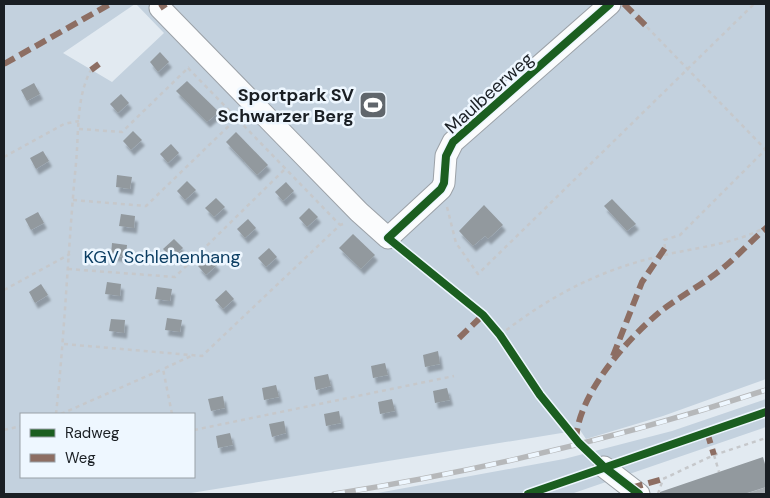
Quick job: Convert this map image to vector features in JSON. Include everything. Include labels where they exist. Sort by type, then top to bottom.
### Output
[{"type":"lane","name":"Maulbeerweg","points":[[441,189],[444,183],[446,156],[454,142],[610,4]]},
{"type":"lane","points":[[160,8],[359,212],[388,238],[441,189]]},
{"type":"lane","points":[[604,467],[639,494]]},
{"type":"path","points":[[441,189],[456,243],[478,274],[754,4]]},
{"type":"path","points":[[647,27],[766,150],[680,236],[664,240],[665,248]]},
{"type":"path","points":[[79,129],[122,132],[204,53]]},
{"type":"path","points":[[188,68],[340,225]]},
{"type":"path","points":[[56,413],[64,344],[79,121],[83,84],[91,70]]},
{"type":"path","points":[[73,200],[146,206],[237,118]]},
{"type":"path","points":[[4,157],[64,124],[79,121]]},
{"type":"path","points":[[68,269],[175,277],[286,168]]},
{"type":"path","points":[[64,344],[202,356],[340,225],[349,222],[359,212]]},
{"type":"path","points":[[500,335],[556,295],[591,277],[660,256],[746,238],[766,228]]},
{"type":"path","points":[[4,290],[70,254]]},
{"type":"path","points":[[63,413],[192,356]]},
{"type":"path","points":[[163,369],[172,413]]},
{"type":"path","points":[[195,430],[454,376]]},
{"type":"path","points":[[4,430],[20,426]]},
{"type":"path","points":[[658,494],[663,479],[714,455],[766,438]]},
{"type":"path","points":[[714,455],[719,472]]},
{"type":"green space","name":"KGV Schlehenhang","points":[[4,4],[135,4],[63,53],[112,82],[164,33],[136,4],[766,4],[766,379],[663,416],[586,439],[580,430],[185,494],[4,494]]},
{"type":"green space","points":[[766,399],[766,427],[571,494],[372,494],[564,459],[672,431]]},
{"type":"building","points":[[160,52],[169,62],[158,72],[150,62]]},
{"type":"building","points":[[187,81],[219,112],[207,122],[176,91]]},
{"type":"building","points":[[34,83],[40,94],[27,101],[21,90]]},
{"type":"building","points":[[121,94],[129,103],[118,113],[110,104]]},
{"type":"building","points":[[133,131],[142,140],[131,150],[123,141]]},
{"type":"building","points":[[236,132],[268,165],[257,175],[226,142]]},
{"type":"building","points":[[171,144],[179,153],[168,163],[160,154]]},
{"type":"building","points":[[43,151],[49,161],[36,169],[30,158]]},
{"type":"building","points":[[117,175],[132,177],[130,189],[116,187]]},
{"type":"building","points":[[187,181],[196,190],[185,200],[177,191]]},
{"type":"building","points":[[286,182],[294,191],[283,201],[275,192]]},
{"type":"building","points":[[216,198],[225,207],[214,217],[205,208]]},
{"type":"building","points":[[612,199],[636,224],[627,231],[604,206]]},
{"type":"building","points":[[484,205],[503,225],[488,239],[485,236],[473,246],[459,231]]},
{"type":"building","points":[[309,208],[318,217],[307,227],[299,218]]},
{"type":"building","points":[[38,212],[44,223],[31,230],[25,219]]},
{"type":"building","points":[[121,214],[135,216],[134,228],[119,226]]},
{"type":"building","points":[[248,219],[256,228],[245,238],[237,229]]},
{"type":"building","points":[[353,234],[375,255],[361,269],[339,248]]},
{"type":"building","points":[[174,239],[183,248],[172,258],[163,249]]},
{"type":"building","points":[[112,243],[127,245],[126,257],[111,255]]},
{"type":"building","points":[[269,248],[277,257],[266,267],[258,258]]},
{"type":"building","points":[[208,256],[217,265],[206,275],[198,266]]},
{"type":"building","points":[[107,282],[121,284],[120,296],[105,294]]},
{"type":"building","points":[[41,284],[48,295],[35,303],[29,292]]},
{"type":"building","points":[[157,287],[172,289],[170,301],[155,299]]},
{"type":"building","points":[[226,290],[234,299],[223,309],[215,300]]},
{"type":"building","points":[[167,318],[182,320],[180,332],[165,330]]},
{"type":"building","points":[[111,319],[125,320],[124,333],[109,331]]},
{"type":"building","points":[[438,351],[440,364],[425,367],[423,355]]},
{"type":"building","points":[[385,363],[388,375],[373,378],[371,366]]},
{"type":"building","points":[[328,374],[331,386],[316,390],[314,377]]},
{"type":"building","points":[[276,385],[279,397],[264,400],[262,388]]},
{"type":"building","points":[[447,388],[450,400],[435,403],[433,391]]},
{"type":"building","points":[[223,396],[225,408],[211,411],[208,399]]},
{"type":"building","points":[[392,399],[395,411],[380,414],[378,402]]},
{"type":"building","points":[[339,411],[341,423],[326,426],[324,414]]},
{"type":"building","points":[[284,421],[286,433],[272,437],[269,424]]},
{"type":"building","points":[[230,433],[233,445],[218,448],[216,436]]},
{"type":"building","points":[[763,457],[766,468],[766,487],[744,494],[660,494],[660,492]]},
{"type":"railway","points":[[334,494],[443,475],[552,451],[713,407],[766,390]]},
{"type":"marked path","points":[[4,64],[110,4]]},
{"type":"marked path","points":[[160,8],[166,4]]},
{"type":"marked path","points":[[624,4],[647,27]]},
{"type":"marked path","points":[[91,70],[99,64]]},
{"type":"marked path","points":[[576,440],[585,404],[595,386],[606,369],[634,336],[661,311],[724,267],[766,228],[766,231]]},
{"type":"marked path","points":[[613,356],[642,282],[665,248]]},
{"type":"marked path","points":[[459,338],[483,315]]},
{"type":"marked path","points":[[707,432],[714,455]]},
{"type":"marked path","points":[[631,488],[663,479]]},
{"type":"cycle path","points":[[610,4],[453,142],[446,156],[444,183],[441,189],[388,238],[483,315],[500,335],[540,395],[579,443],[604,467],[639,494]]},
{"type":"cycle path","points":[[528,494],[766,412]]},
{"type":"place","name":"Sportpark SV Schwarzer Berg","points":[[373,105]]}]
